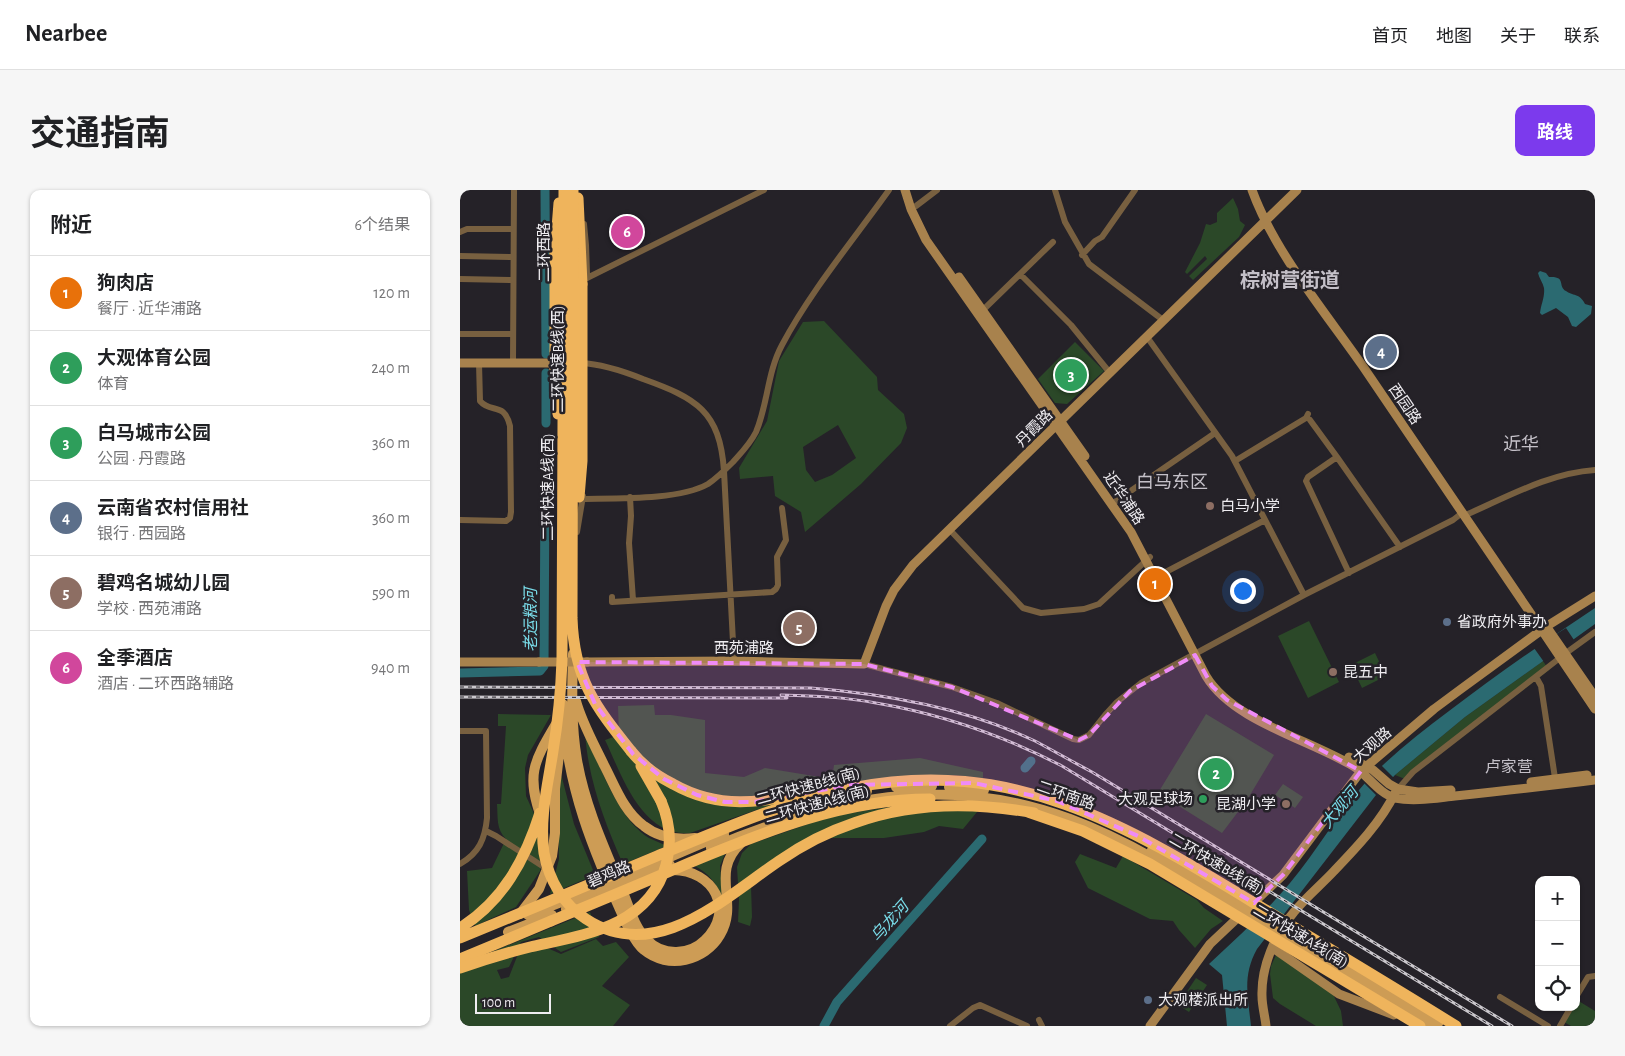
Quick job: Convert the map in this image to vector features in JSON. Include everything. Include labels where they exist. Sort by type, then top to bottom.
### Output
[{"type":"highway","points":[[561,192],[555,253],[554,384],[561,444],[561,496]]},
{"type":"highway","name":"二环快速A线(西)","points":[[548,782],[562,678],[561,192]]},
{"type":"highway","points":[[572,549],[582,466],[585,281],[576,192]]},
{"type":"highway","name":"二环快速B线(西)","points":[[576,192],[572,631],[577,662],[583,680],[595,704],[630,751]]},
{"type":"highway","points":[[630,751],[654,772],[677,786],[704,798],[725,802],[762,801],[836,787],[895,782]]},
{"type":"highway","points":[[460,968],[499,955],[603,929],[628,916],[650,897],[660,882],[666,866],[669,850],[669,828],[658,796],[630,751]]},
{"type":"highway","name":"二环快速B线(南)","points":[[460,940],[765,812],[838,791],[895,782],[950,781],[998,786],[1048,798],[1091,813],[1143,838],[1207,874],[1456,1026]]},
{"type":"highway","points":[[548,782],[543,845],[547,866],[556,886],[570,906],[589,921],[613,931],[630,934],[664,931],[696,918],[719,905],[804,846],[838,829],[873,816],[907,809],[948,805],[988,807],[1034,813]]},
{"type":"highway","points":[[460,928],[492,903],[513,876],[532,836],[548,782]]},
{"type":"highway","name":"二环快速A线(南)","points":[[460,959],[734,845],[782,827],[829,813],[883,802],[923,799],[978,802],[1034,813],[1092,834],[1150,864],[1416,1025]]},
{"type":"highway","name":"碧鸡路","points":[[460,940],[506,928]]},
{"type":"highway","name":"碧鸡路","points":[[460,952],[506,928]]},
{"type":"main road","name":"二环西路","points":[[561,192],[559,363],[563,704]]},
{"type":"main road","points":[[576,192],[582,363],[580,499],[577,532],[573,676],[574,732],[583,786],[597,832],[638,926],[651,944],[671,952],[691,950],[706,939],[716,922],[718,908],[716,896],[708,881],[693,872],[680,870],[659,871],[643,876]]},
{"type":"main road","points":[[573,676],[576,702],[586,729],[623,801],[629,811],[643,826],[659,835],[685,839],[712,836],[747,825]]},
{"type":"main road","points":[[563,704],[568,760],[576,798],[585,826],[627,925],[635,940],[649,954],[664,960],[682,961],[700,956],[713,945],[723,930],[726,920],[728,909],[725,874],[729,858],[742,842],[770,825]]},
{"type":"main road","points":[[548,868],[550,852],[548,838],[534,795],[532,777],[539,754],[558,719],[563,704]]},
{"type":"main road","points":[[506,928],[532,900],[548,868],[555,842],[555,789],[563,704]]},
{"type":"main road","name":"二环南路","points":[[747,825],[819,802],[881,789],[936,786],[991,791],[1047,803],[1089,818],[1145,846],[1338,965],[1446,1026]]},
{"type":"main road","name":"二环南路","points":[[770,825],[841,804],[896,795],[949,794],[1001,800],[1053,813],[1103,833],[1238,904]]},
{"type":"main road","name":"碧鸡路","points":[[506,928],[629,878],[747,825]]},
{"type":"main road","name":"碧鸡路","points":[[629,878],[643,876],[770,825]]},
{"type":"main road","name":"二环南路","points":[[1338,965],[1431,1026]]},
{"type":"street","points":[[513,363],[514,190]]},
{"type":"street","points":[[582,363],[585,281],[764,190]]},
{"type":"street","points":[[561,496],[580,499],[670,496],[706,485],[724,471],[749,445],[756,432],[775,359],[782,344],[810,299],[889,190]]},
{"type":"street","name":"近华浦路","points":[[905,190],[911,209],[926,240],[1116,501],[1134,529],[1198,653]]},
{"type":"street","name":"近华浦路","points":[[910,190],[931,238],[983,310],[1160,575],[1212,686],[1227,700],[1283,733],[1368,772]]},
{"type":"street","points":[[916,206],[936,190]]},
{"type":"street","points":[[1055,190],[1065,222],[1082,255],[1089,264],[1163,320]]},
{"type":"street","points":[[1082,255],[1095,241],[1102,237],[1135,190]]},
{"type":"street","name":"西园路","points":[[1252,190],[1267,220],[1562,653]]},
{"type":"street","name":"西园路","points":[[1257,190],[1267,220]]},
{"type":"street","name":"丹霞路","points":[[864,664],[878,622],[894,590],[913,565],[1297,190]]},
{"type":"street","points":[[460,232],[467,230],[514,229]]},
{"type":"street","points":[[983,310],[1053,242]]},
{"type":"street","points":[[460,256],[513,257]]},
{"type":"street","points":[[1020,274],[1071,325],[1110,373]]},
{"type":"street","points":[[460,279],[513,280]]},
{"type":"street","points":[[460,334],[513,334]]},
{"type":"street","points":[[1146,337],[1235,461],[1304,595]]},
{"type":"street","points":[[460,363],[582,363],[615,369],[688,397],[704,412],[717,432],[723,452],[734,661]]},
{"type":"street","points":[[460,520],[506,521],[510,518],[511,512],[510,426],[506,414],[480,401],[479,363]]},
{"type":"street","points":[[1235,461],[1309,417],[1400,547]]},
{"type":"street","points":[[1116,501],[1215,433]]},
{"type":"street","points":[[1336,457],[1308,477],[1307,485],[1350,573]]},
{"type":"street","points":[[1198,653],[1304,595],[1465,513],[1561,475],[1595,470]]},
{"type":"street","points":[[630,497],[629,543],[633,600]]},
{"type":"street","points":[[612,598],[612,602],[772,592],[778,585],[777,557],[786,540],[782,508]]},
{"type":"street","points":[[1160,575],[1265,520]]},
{"type":"street","points":[[950,530],[1023,608],[1041,613],[1084,609],[1099,604],[1148,558]]},
{"type":"street","name":"大观路","points":[[1150,1026],[1210,944],[1283,875],[1334,805],[1368,772],[1434,709],[1545,628],[1595,596]]},
{"type":"street","points":[[1266,1026],[1262,985],[1266,963],[1282,928],[1294,912],[1335,870],[1382,814],[1398,789],[1413,772],[1536,677],[1562,653],[1595,632]]},
{"type":"street","name":"西苑浦路","points":[[460,662],[734,661],[864,664],[952,687],[996,703],[1073,739],[1079,740],[1089,735],[1117,702],[1141,683],[1198,653]]},
{"type":"street","points":[[1562,653],[1595,697]]},
{"type":"street","points":[[1562,653],[1595,709]]},
{"type":"street","points":[[1536,677],[1541,686],[1555,778]]},
{"type":"street","points":[[460,731],[486,731],[486,831],[471,858],[460,864]]},
{"type":"street","points":[[1368,772],[1398,789],[1418,792],[1446,791],[1595,774]]},
{"type":"street","points":[[1368,772],[1382,791],[1393,798],[1423,799],[1595,780]]},
{"type":"street","points":[[486,831],[548,868]]},
{"type":"street","points":[[1273,948],[1339,994],[1416,1025]]},
{"type":"street","points":[[1338,965],[1416,1025]]},
{"type":"street","points":[[1338,965],[1409,994],[1463,1026]]},
{"type":"street","points":[[1580,990],[1588,977],[1595,976]]},
{"type":"street","points":[[1500,997],[1548,1026]]},
{"type":"street","points":[[950,1026],[972,1008],[980,1006],[1027,1026]]},
{"type":"street","points":[[1560,1026],[1569,1011]]},
{"type":"highlighted area","points":[[1195,655],[1212,686],[1227,700],[1361,771],[1283,875],[1254,903],[1138,836],[1057,801],[974,783],[849,785],[755,802],[725,802],[697,795],[664,779],[633,754],[595,704],[577,662],[864,664],[952,687],[1079,740],[1089,735],[1130,691]]},
{"type":"green space","points":[[1233,198],[1238,209],[1240,221],[1245,225],[1239,237],[1193,280],[1189,276],[1207,259],[1205,256],[1187,274],[1185,272],[1200,243],[1206,224],[1210,225],[1217,222],[1217,213]]},
{"type":"green space","points":[[824,321],[877,377],[878,390],[904,414],[907,428],[901,443],[861,484],[805,532],[801,512],[775,496],[773,476],[740,479],[739,468],[767,421],[779,361],[803,322]],"holes":[[[838,425],[856,458],[832,475],[815,482],[806,470],[803,447]]]},
{"type":"green space","points":[[1075,342],[1104,371],[1067,404],[1055,403],[1038,379]]},
{"type":"green space","points":[[1309,621],[1339,682],[1308,698],[1278,636]]},
{"type":"green space","points":[[1375,653],[1386,676],[1362,688],[1351,665]]},
{"type":"green space","points":[[1543,661],[1549,670],[1405,779],[1395,775],[1465,717]]},
{"type":"green space","points":[[654,705],[655,715],[671,715],[705,720],[705,773],[744,777],[765,768],[832,779],[834,765],[920,758],[983,772],[983,778],[954,775],[918,776],[839,787],[756,810],[690,833],[673,832],[658,825],[646,815],[626,786],[605,740],[619,735],[618,706]]},
{"type":"green space","points":[[498,714],[551,715],[528,755],[525,768],[526,796],[541,829],[543,857],[540,871],[516,907],[475,926],[469,910],[467,871],[492,868],[506,839],[499,827],[497,804],[501,804],[506,726],[498,726]]},
{"type":"green space","points":[[1206,714],[1274,755],[1247,800],[1222,833],[1158,793]]},
{"type":"green space","points":[[585,732],[603,775],[628,818],[649,838],[667,846],[623,864],[609,832],[593,783]]},
{"type":"green space","points":[[561,774],[574,824],[595,875],[550,894],[559,859],[558,808]]},
{"type":"green space","points":[[1283,784],[1303,797],[1295,808],[1275,795]]},
{"type":"green space","points":[[903,805],[978,809],[963,829],[939,826],[924,832],[884,838],[825,838],[778,865],[751,886],[752,917],[750,926],[738,922],[737,867],[742,853],[751,844],[814,822],[844,814]]},
{"type":"green space","points":[[726,851],[720,866],[723,900],[712,879],[692,865]]},
{"type":"green space","points":[[1080,854],[1116,868],[1123,856],[1197,900],[1204,908],[1223,921],[1211,929],[1195,948],[1173,921],[1150,919],[1088,888],[1075,862]]},
{"type":"green space","points":[[590,912],[599,937],[561,952],[539,937],[521,942],[509,967],[497,970],[501,979],[509,977],[518,954],[545,947],[561,954],[596,939],[603,946],[616,942],[629,957],[602,986],[630,1005],[613,1026],[460,1026],[460,965]]},
{"type":"green space","points":[[1276,955],[1332,992],[1341,1011],[1343,1026],[1316,1026],[1273,998],[1270,974]]},
{"type":"green space","points":[[1196,978],[1207,985],[1189,1012],[1178,1005]]},
{"type":"green space","points":[[1580,1002],[1595,1011],[1595,1026],[1571,1026],[1564,1022],[1571,1011],[1580,1011]]},
{"type":"water","points":[[1540,271],[1546,273],[1549,277],[1558,278],[1563,289],[1581,298],[1585,304],[1592,306],[1591,314],[1576,327],[1572,326],[1568,317],[1556,308],[1542,315],[1540,313],[1544,291],[1538,273]]},
{"type":"water","points":[[1595,608],[1595,624],[1465,717],[1395,775],[1376,795],[1257,949],[1249,968],[1247,987],[1251,1026],[1227,1026],[1222,975],[1209,964],[1281,894],[1365,783],[1416,736],[1521,658]]},
{"type":"pier","points":[[1566,628],[1574,640],[1544,662],[1534,648]]},
{"type":"pier","points":[[1381,765],[1394,778],[1377,796],[1364,783]]},
{"type":"waterway","name":"老运粮河","points":[[545,190],[546,354]]},
{"type":"waterway","name":"老运粮河","points":[[546,373],[546,423]]},
{"type":"waterway","name":"老运粮河","points":[[460,673],[540,671],[544,666],[545,487]]},
{"type":"waterway","name":"乌龙河","points":[[1025,768],[1031,761]]},
{"type":"waterway","name":"乌龙河","points":[[824,1026],[837,1002],[982,839]]},
{"type":"railway","points":[[460,687],[811,688],[868,694],[926,704],[982,720],[1009,729],[1035,741],[1092,772],[1512,1026]]},
{"type":"railway","points":[[781,695],[841,698],[924,713],[972,727],[1040,755],[1062,766],[1492,1026]]},
{"type":"railway","points":[[460,697],[787,698]]},
{"type":"place","name":"全季酒店","points":[[627,232]]},
{"type":"place","name":"云南省农村信用社","points":[[1381,352]]},
{"type":"place","name":"白马城市公园","points":[[1071,375]]},
{"type":"place","name":"白马小学","points":[[1210,506]]},
{"type":"place","name":"狗肉店","points":[[1155,584]]},
{"type":"place","name":"省政府外事办","points":[[1447,622]]},
{"type":"place","name":"碧鸡名城幼儿园","points":[[799,628]]},
{"type":"place","name":"昆五中","points":[[1333,672]]},
{"type":"place","name":"大观体育公园","points":[[1216,774]]},
{"type":"place","name":"大观足球场","points":[[1203,799]]},
{"type":"place","name":"昆湖小学","points":[[1286,804]]},
{"type":"place","name":"大观楼派出所","points":[[1148,1000]]},
{"type":"district","name":"棕树营街道","points":[[1290,280]]},
{"type":"district","name":"近华","points":[[1521,444]]},
{"type":"district","name":"白马东区","points":[[1172,482]]},
{"type":"district","name":"卢家营","points":[[1509,766]]},
{"type":"water label","name":"大观河","points":[[1339,807]]}]
